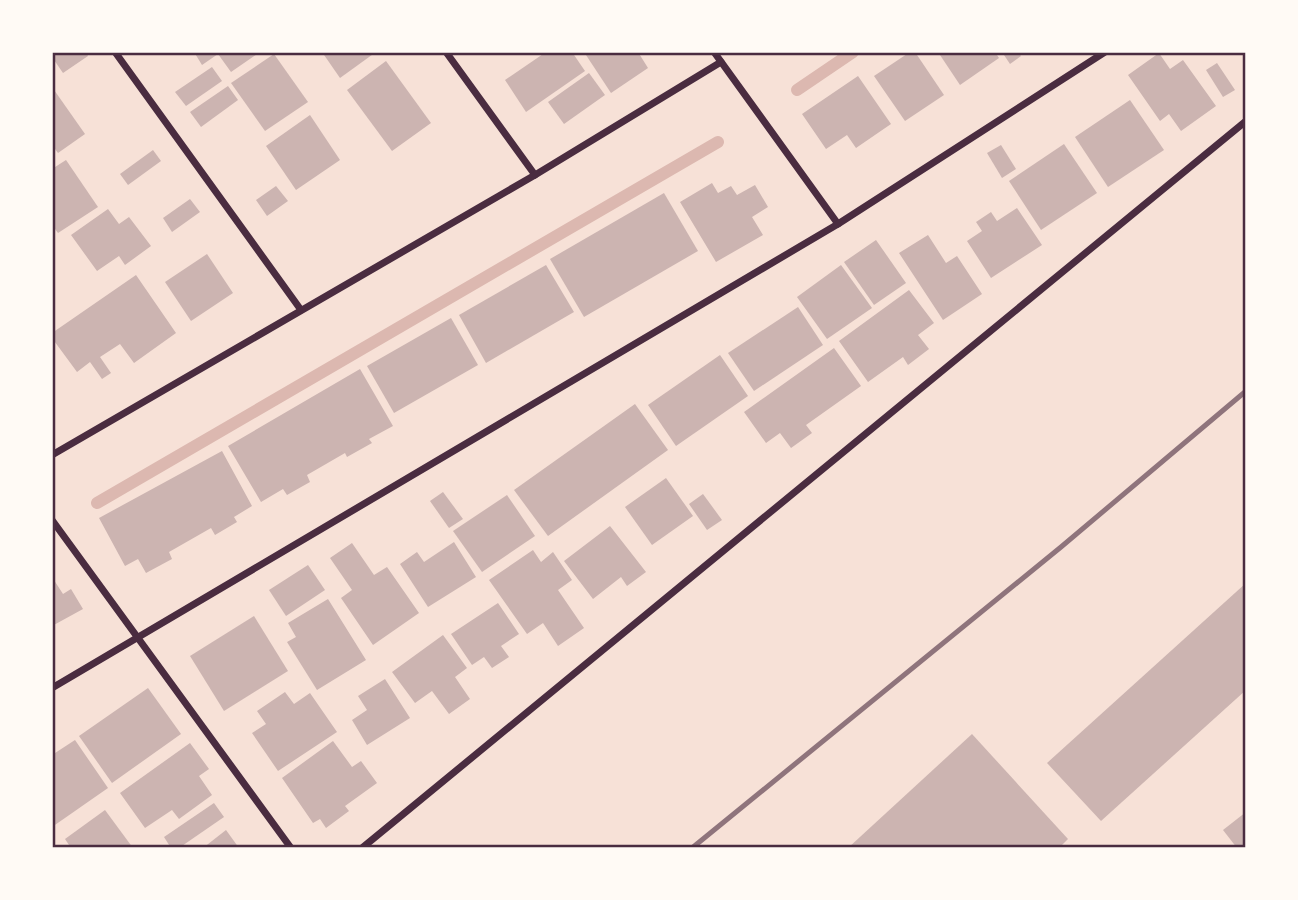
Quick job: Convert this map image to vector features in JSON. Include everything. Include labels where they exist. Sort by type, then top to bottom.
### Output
[{"type":"street","points":[[115,52],[302,310]]},
{"type":"street","points":[[446,52],[535,174]]},
{"type":"street","points":[[714,52],[838,224]]},
{"type":"street","points":[[52,688],[838,224],[1105,52]]},
{"type":"street","points":[[52,454],[535,174],[721,62]]},
{"type":"street","points":[[362,848],[1245,121]]},
{"type":"street","points":[[52,520],[290,848]]},
{"type":"building","points":[[52,52],[86,52],[88,56],[63,73],[52,57]]},
{"type":"building","points":[[194,52],[260,52],[231,72],[218,54],[202,65]]},
{"type":"building","points":[[322,52],[376,52],[340,78]]},
{"type":"building","points":[[546,52],[572,52],[585,71],[526,112],[505,80]]},
{"type":"building","points":[[584,52],[638,52],[648,68],[611,93]]},
{"type":"building","points":[[910,52],[915,52],[944,95],[905,121],[874,76]]},
{"type":"building","points":[[938,52],[995,52],[999,58],[960,85]]},
{"type":"building","points":[[1002,52],[1018,52],[1021,56],[1010,64]]},
{"type":"building","points":[[1159,53],[1170,69],[1183,60],[1216,106],[1181,131],[1169,114],[1160,121],[1128,75]]},
{"type":"building","points":[[274,54],[308,102],[265,131],[231,83]]},
{"type":"building","points":[[386,61],[431,123],[392,151],[347,90]]},
{"type":"building","points":[[1217,63],[1235,90],[1223,97],[1206,70]]},
{"type":"building","points":[[212,67],[222,81],[186,106],[175,92]]},
{"type":"building","points":[[589,73],[605,95],[564,124],[548,102]]},
{"type":"building","points":[[858,76],[891,124],[856,148],[847,135],[826,149],[802,114]]},
{"type":"building","points":[[228,86],[238,100],[201,127],[190,112]]},
{"type":"building","points":[[52,87],[85,134],[58,153],[52,145]]},
{"type":"building","points":[[1130,100],[1164,150],[1108,187],[1075,137]]},
{"type":"building","points":[[310,115],[340,160],[296,190],[266,146]]},
{"type":"building","points":[[1064,144],[1097,193],[1041,230],[1009,181]]},
{"type":"building","points":[[1001,145],[1016,169],[1002,178],[987,153]]},
{"type":"building","points":[[153,150],[161,161],[128,185],[120,174]]},
{"type":"building","points":[[66,160],[98,207],[58,233],[52,225],[52,169]]},
{"type":"building","points":[[712,183],[718,193],[731,186],[737,195],[755,185],[768,207],[752,217],[763,235],[716,262],[680,202]]},
{"type":"building","points":[[276,186],[288,201],[267,216],[256,200]]},
{"type":"building","points":[[664,193],[698,251],[584,317],[550,259]]},
{"type":"building","points":[[190,199],[200,212],[172,232],[163,218]]},
{"type":"building","points":[[1017,208],[1042,245],[991,278],[967,241],[982,231],[976,222],[991,212],[997,221]]},
{"type":"building","points":[[108,209],[119,224],[129,217],[151,246],[125,265],[119,256],[97,271],[71,235]]},
{"type":"building","points":[[928,235],[946,263],[957,256],[982,294],[943,320],[899,253]]},
{"type":"building","points":[[876,240],[906,283],[874,305],[844,262]]},
{"type":"building","points":[[207,254],[233,293],[191,321],[165,282]]},
{"type":"building","points":[[546,265],[574,312],[486,363],[459,315]]},
{"type":"building","points":[[841,265],[872,308],[827,339],[797,297]]},
{"type":"building","points":[[136,275],[176,333],[134,363],[120,344],[100,357],[111,373],[102,379],[90,362],[77,372],[52,338],[52,333]]},
{"type":"building","points":[[909,290],[934,323],[918,335],[929,349],[908,365],[903,357],[868,382],[839,341]]},
{"type":"building","points":[[798,307],[823,345],[754,391],[728,353]]},
{"type":"building","points":[[451,318],[478,365],[394,413],[367,366]]},
{"type":"building","points":[[834,348],[861,386],[806,425],[812,433],[791,448],[780,433],[766,443],[744,412]]},
{"type":"building","points":[[720,355],[748,396],[676,446],[648,405]]},
{"type":"building","points":[[360,369],[393,426],[369,439],[372,443],[347,457],[345,453],[307,475],[310,482],[287,495],[283,489],[261,502],[228,446]]},
{"type":"building","points":[[635,404],[668,450],[548,536],[514,490]]},
{"type":"building","points":[[222,451],[252,506],[234,517],[237,522],[215,535],[211,528],[169,552],[172,559],[146,573],[138,559],[125,566],[99,518]]},
{"type":"building","points":[[666,478],[693,516],[652,545],[625,507]]},
{"type":"building","points":[[443,492],[463,519],[449,528],[430,501]]},
{"type":"building","points":[[703,494],[722,520],[707,530],[689,504]]},
{"type":"building","points":[[507,495],[535,536],[482,572],[453,531]]},
{"type":"building","points":[[610,526],[646,572],[627,586],[621,577],[593,599],[564,561]]},
{"type":"building","points":[[454,542],[476,577],[428,607],[400,564],[417,552],[424,562]]},
{"type":"building","points":[[352,543],[374,575],[387,567],[419,613],[373,645],[341,598],[352,590],[330,558]]},
{"type":"building","points":[[533,550],[541,562],[553,552],[572,580],[558,590],[584,628],[558,646],[543,623],[527,634],[489,580]]},
{"type":"building","points":[[308,565],[325,590],[286,616],[269,590]]},
{"type":"building","points":[[52,577],[63,594],[71,589],[83,609],[52,626]]},
{"type":"building","points":[[1246,583],[1246,690],[1101,821],[1047,763]]},
{"type":"building","points":[[328,599],[366,660],[317,690],[287,642],[296,637],[288,623]]},
{"type":"building","points":[[498,603],[519,634],[501,646],[509,657],[492,668],[484,657],[472,665],[451,634]]},
{"type":"building","points":[[254,616],[288,671],[224,711],[190,656]]},
{"type":"building","points":[[443,635],[467,668],[455,677],[470,699],[449,714],[432,691],[415,703],[392,672]]},
{"type":"building","points":[[385,679],[410,718],[367,745],[352,720],[367,710],[358,696]]},
{"type":"building","points":[[148,688],[181,734],[112,783],[79,736]]},
{"type":"building","points":[[285,692],[294,704],[310,693],[337,732],[278,771],[252,733],[266,724],[257,711]]},
{"type":"building","points":[[972,734],[1068,839],[1059,848],[848,848]]},
{"type":"building","points":[[75,740],[108,788],[52,827],[52,755]]},
{"type":"building","points":[[333,741],[352,767],[361,761],[377,783],[345,806],[349,811],[326,828],[320,819],[313,823],[282,778]]},
{"type":"building","points":[[190,743],[209,769],[199,776],[212,795],[179,819],[172,810],[145,828],[120,793]]},
{"type":"building","points":[[214,803],[224,817],[179,848],[171,848],[164,837]]},
{"type":"building","points":[[105,810],[133,848],[71,848],[65,839]]},
{"type":"building","points":[[1246,812],[1246,848],[1237,848],[1223,830]]},
{"type":"building","points":[[226,830],[239,848],[203,848]]},
{"type":"waterway","points":[[797,90],[853,52]]},
{"type":"waterway","points":[[97,503],[718,142]]},
{"type":"railway","points":[[692,848],[1061,547],[1246,391]]}]
